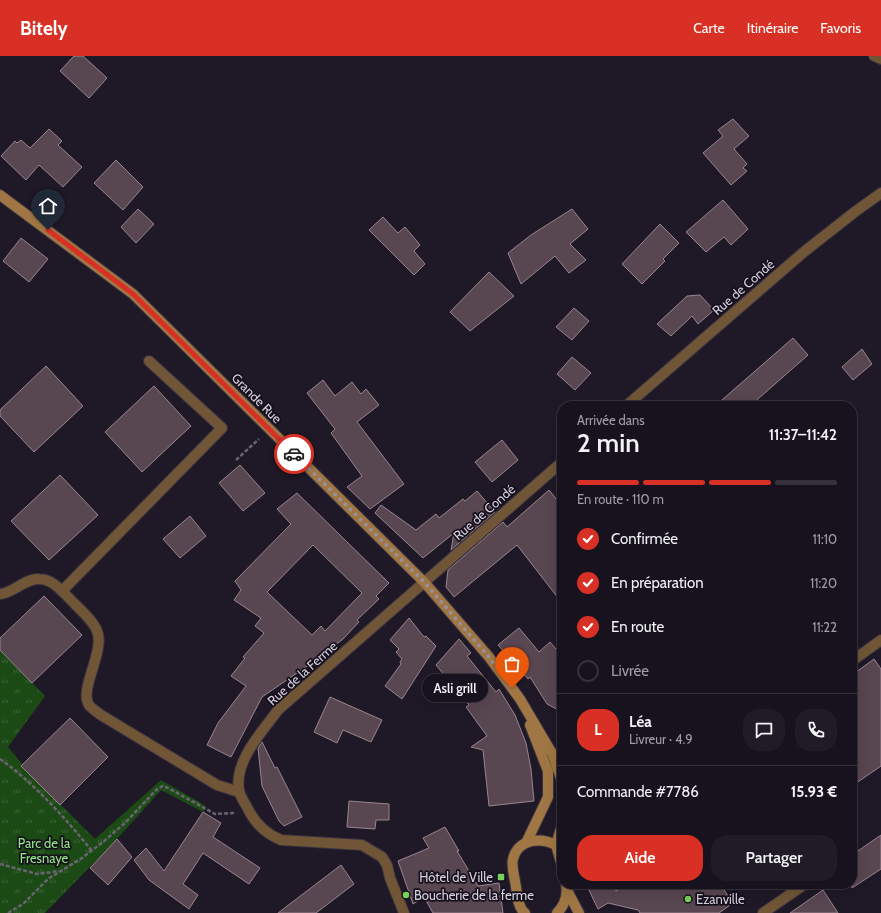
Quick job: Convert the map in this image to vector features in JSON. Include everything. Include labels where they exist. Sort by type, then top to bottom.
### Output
[{"type":"main road","name":"Grande Rue","points":[[0,195],[133,294],[424,582],[489,657],[520,699],[553,755],[557,767]]},
{"type":"main road","name":"Grande Rue","points":[[520,699],[548,771],[548,797],[527,841],[518,849],[512,860],[517,896],[524,913]]},
{"type":"main road","points":[[527,841],[535,840],[550,842],[556,845]]},
{"type":"main road","points":[[557,842],[557,848]]},
{"type":"main road","points":[[558,913],[562,908],[567,889]]},
{"type":"main road","points":[[567,889],[579,913]]},
{"type":"street","points":[[874,56],[881,59]]},
{"type":"street","name":"Rue de Condé","points":[[632,401],[805,251],[881,193]]},
{"type":"street","points":[[62,591],[222,428],[149,361]]},
{"type":"street","name":"Rue de Condé","points":[[424,582],[557,466]]},
{"type":"street","points":[[0,594],[13,590],[29,580],[39,578],[50,581],[62,591],[95,626],[98,634],[99,643],[86,696],[89,705],[101,715],[217,784],[239,792]]},
{"type":"street","name":"Rue de la Ferme","points":[[404,913],[390,878],[387,865],[382,857],[362,845],[281,840],[271,836],[261,827],[250,813],[239,792],[238,777],[242,764],[256,740],[278,710],[424,582]]},
{"type":"street","points":[[857,657],[881,640]]},
{"type":"street","points":[[763,913],[799,889]]},
{"type":"path","points":[[236,460],[269,429]]},
{"type":"path","points":[[0,759],[34,788],[76,831],[92,851]]},
{"type":"path","points":[[8,913],[24,904],[48,879],[92,851],[125,823],[158,788],[163,786],[215,814],[250,813]]},
{"type":"path","points":[[0,864],[37,874],[62,871]]},
{"type":"green space","name":"Parc de la Fresnaye","points":[[0,650],[45,696],[8,747],[23,765],[22,766],[95,839],[161,780],[206,806],[203,812],[161,790],[117,839],[45,913],[0,913]]},
{"type":"building","points":[[74,56],[83,56],[107,78],[89,98],[60,71]]},
{"type":"building","points":[[733,119],[749,136],[734,149],[747,164],[743,168],[747,171],[731,185],[703,153],[723,136],[718,130]]},
{"type":"building","points":[[49,129],[62,141],[58,145],[82,167],[63,187],[39,165],[26,180],[1,156],[15,141],[17,143],[21,140],[30,148]]},
{"type":"building","points":[[116,160],[143,187],[123,210],[94,183]]},
{"type":"building","points":[[723,200],[748,229],[731,245],[724,237],[706,252],[686,232]]},
{"type":"building","points":[[138,209],[154,224],[136,243],[121,227]]},
{"type":"building","points":[[572,209],[588,229],[570,244],[586,260],[569,273],[555,256],[521,284],[508,253],[531,235]]},
{"type":"building","points":[[383,217],[398,233],[405,227],[420,245],[414,251],[425,264],[414,275],[369,230]]},
{"type":"building","points":[[660,224],[679,243],[663,259],[665,261],[642,284],[622,264]]},
{"type":"building","points":[[21,238],[48,259],[29,282],[3,261]]},
{"type":"building","points":[[489,272],[514,296],[470,331],[450,312]]},
{"type":"building","points":[[700,295],[714,310],[698,324],[692,316],[671,336],[657,324],[687,296]]},
{"type":"building","points":[[574,308],[589,321],[572,340],[556,327]]},
{"type":"building","points":[[793,338],[808,355],[756,401],[721,401]]},
{"type":"building","points":[[862,349],[872,364],[853,380],[842,367]]},
{"type":"building","points":[[572,357],[591,373],[575,390],[557,374]]},
{"type":"building","points":[[46,366],[83,406],[34,452],[0,416],[0,410]]},
{"type":"building","points":[[323,380],[335,396],[352,382],[361,394],[366,389],[379,405],[357,422],[404,484],[370,509],[347,487],[362,476],[331,433],[335,429],[307,393]]},
{"type":"building","points":[[154,386],[191,426],[142,472],[105,432]]},
{"type":"building","points":[[502,440],[518,460],[492,482],[475,462]]},
{"type":"building","points":[[240,465],[265,493],[243,511],[219,483]]},
{"type":"building","points":[[60,475],[98,515],[49,560],[11,521]]},
{"type":"building","points":[[549,490],[557,500],[557,597],[517,545],[454,597],[446,587],[448,570],[503,522],[507,527]]},
{"type":"building","points":[[477,491],[495,512],[451,550],[454,533],[423,558],[375,513],[381,505],[416,530],[436,514],[439,518],[463,499],[465,501]]},
{"type":"building","points":[[297,493],[389,583],[376,596],[379,599],[357,620],[359,622],[343,639],[316,660],[262,697],[231,757],[207,745],[218,723],[246,686],[231,676],[245,658],[243,657],[264,633],[255,626],[261,618],[234,600],[241,590],[235,581],[291,524],[277,509]],"holes":[[[313,545],[362,593],[325,631],[321,626],[312,635],[267,592]]]},
{"type":"building","points":[[190,516],[206,536],[180,558],[163,539]]},
{"type":"building","points":[[44,596],[82,635],[32,683],[0,650],[0,638]]},
{"type":"building","points":[[409,618],[424,637],[426,636],[436,646],[402,699],[385,686],[401,664],[400,662],[402,659],[396,652],[399,649],[390,640]]},
{"type":"building","points":[[519,628],[539,652],[550,642],[557,650],[557,709],[547,704],[530,677],[528,679],[498,645]]},
{"type":"building","points":[[459,639],[471,653],[467,656],[496,692],[499,689],[515,715],[526,743],[531,769],[534,801],[489,806],[483,750],[471,747],[487,736],[466,707],[469,705],[436,665]]},
{"type":"building","points":[[874,659],[881,669],[881,766],[857,783],[857,671]]},
{"type":"building","points":[[330,697],[382,720],[371,742],[343,730],[337,743],[314,732]]},
{"type":"building","points":[[70,718],[108,757],[60,805],[21,766]]},
{"type":"building","points":[[262,742],[275,768],[277,767],[302,817],[284,826],[279,821],[262,786],[258,748]]},
{"type":"building","points":[[349,801],[389,804],[389,820],[376,820],[375,829],[347,827]]},
{"type":"building","points":[[203,812],[221,823],[213,837],[260,868],[249,884],[203,853],[183,884],[198,895],[189,909],[149,880],[134,860],[146,848],[164,871]]},
{"type":"building","points":[[445,827],[459,851],[457,851],[478,886],[499,883],[503,913],[433,913],[424,897],[413,904],[398,861],[429,848],[423,838]]},
{"type":"building","points":[[881,835],[881,869],[857,885],[857,852]]},
{"type":"building","points":[[117,839],[132,857],[108,885],[90,868]]},
{"type":"building","points":[[341,865],[354,884],[316,913],[278,913]]},
{"type":"building","name":"Ezanville","points":[[588,889],[615,889],[616,891],[619,889],[723,889],[733,903],[719,913],[640,913],[638,910],[608,903],[598,909]]},
{"type":"building","points":[[823,890],[838,913],[790,913]]},
{"type":"way so far","points":[[294,454],[409,569],[424,582],[489,657],[512,688]]},
{"type":"place","name":"Asli grill","points":[[512,688]]},
{"type":"place","name":"Hôtel de Ville","points":[[501,877]]},
{"type":"place","name":"Boucherie de la ferme","points":[[406,895]]},
{"type":"place","name":"Ezanville","points":[[688,899]]},
{"type":"route","points":[[48,230],[133,294],[294,454]]}]
